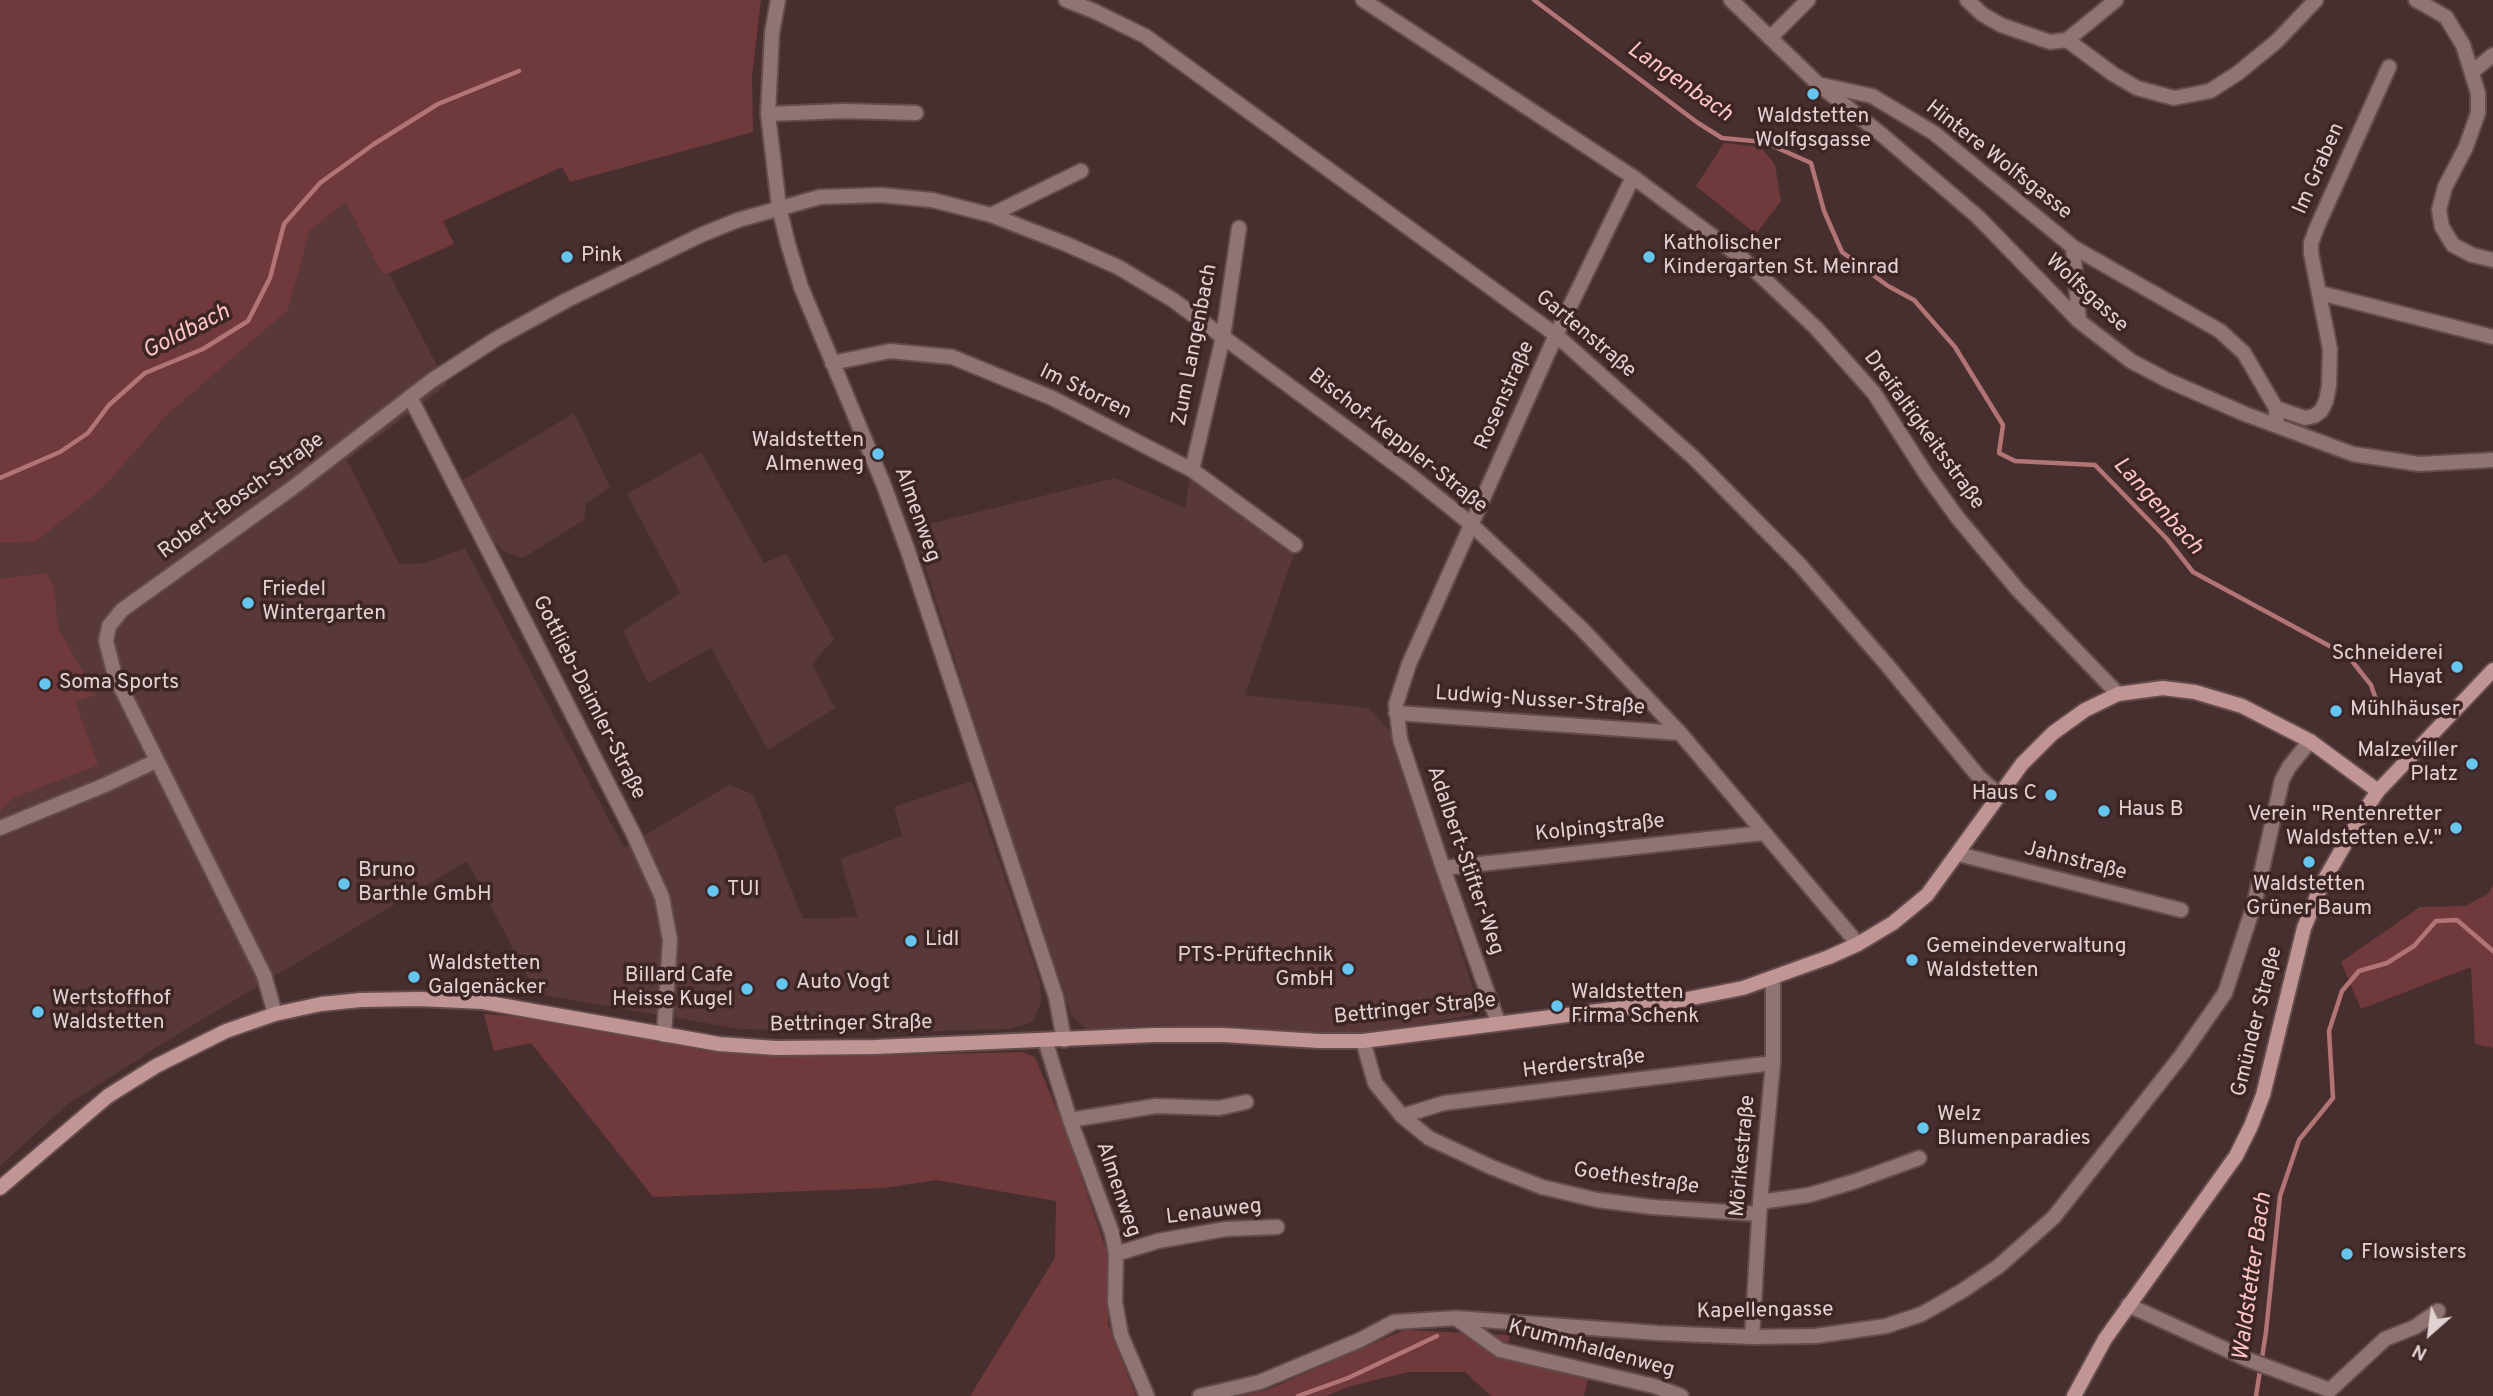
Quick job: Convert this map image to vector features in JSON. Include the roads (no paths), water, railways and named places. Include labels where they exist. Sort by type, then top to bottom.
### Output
[{"type":"street","name":"Almenweg","points":[[778,0],[772,33],[768,114],[779,207],[801,287],[883,483],[908,551],[1056,997],[1064,1040]]},
{"type":"street","name":"Gartenstraße","points":[[1066,0],[1144,36],[1556,335],[1694,458],[1800,565],[1979,777],[1999,794]]},
{"type":"street","name":"Dreifaltigkeitsstraße","points":[[1363,0],[1633,177],[1742,258],[1816,328],[1874,393],[1957,517],[2018,590],[2118,694]]},
{"type":"street","name":"Wolfsgasse","points":[[1731,0],[1818,84],[1978,217],[2079,321],[2131,361],[2207,398],[2353,454],[2419,464],[2493,460]]},
{"type":"street","points":[[1770,38],[1808,0]]},
{"type":"street","points":[[1967,0],[1982,14],[2019,32],[2050,42],[2067,40],[2116,0]]},
{"type":"street","points":[[2067,40],[2137,88],[2174,98],[2210,91],[2238,73],[2277,41],[2316,0]]},
{"type":"street","points":[[2416,0],[2445,17],[2463,45],[2478,93],[2478,113],[2466,147],[2445,187],[2438,210],[2442,227],[2453,245],[2472,255],[2493,260]]},
{"type":"street","points":[[2473,71],[2493,55]]},
{"type":"street","name":"Im Graben","points":[[2276,408],[2305,418],[2314,416],[2326,401],[2330,349],[2311,243],[2389,67]]},
{"type":"street","name":"Hintere Wolfsgasse","points":[[1818,84],[1872,96],[1934,133],[2073,247],[2182,308],[2233,341],[2244,353],[2276,408],[2277,426]]},
{"type":"street","points":[[768,114],[845,111],[916,113]]},
{"type":"street","points":[[992,215],[1081,171]]},
{"type":"street","name":"Rosenstraße","points":[[1396,713],[1396,704],[1409,664],[1556,335],[1633,177]]},
{"type":"street","name":"Bischof-Keppler-Straße","points":[[779,207],[820,197],[880,195],[932,200],[992,215],[1066,244],[1118,267],[1174,300],[1399,466],[1471,524],[1581,628],[1680,733],[1858,944]]},
{"type":"street","name":"Robert-Bosch-Straße","points":[[275,1014],[264,975],[156,761],[112,667],[106,641],[109,626],[122,610],[291,489],[411,397],[496,339],[567,300],[701,235],[779,207]]},
{"type":"street","name":"Zum Langenbach","points":[[1192,470],[1223,337],[1239,228]]},
{"type":"street","name":"Hintere Wolfsgasse","points":[[2073,247],[2079,321]]},
{"type":"street","points":[[2320,293],[2493,337]]},
{"type":"street","name":"Im Storren","points":[[832,363],[890,351],[952,357],[1052,398],[1192,470],[1295,545]]},
{"type":"street","name":"Gottlieb-Daimler-Straße","points":[[411,397],[632,831],[662,897],[670,940],[664,1035]]},
{"type":"street","name":"Gmünder Straße","points":[[2074,1396],[2105,1339],[2236,1156],[2251,1126],[2263,1095],[2304,928],[2322,884],[2361,816],[2378,792],[2493,670]]},
{"type":"street","name":"Bettringer Straße","points":[[0,1188],[108,1096],[139,1076],[226,1031],[275,1014],[321,1004],[419,999],[483,1002],[719,1044],[776,1048],[875,1048],[1224,1035],[1363,1041],[1677,1001],[1743,988],[1773,979],[1858,944],[1894,923],[1927,895],[1999,794],[2053,733],[2085,710],[2118,694],[2163,688],[2195,692],[2242,706],[2311,741],[2378,792]]},
{"type":"street","name":"Ludwig-Nusser-Straße","points":[[1396,713],[1680,733]]},
{"type":"street","name":"Adalbert-Stifter-Weg","points":[[1396,713],[1400,739],[1498,1022]]},
{"type":"street","name":"Kapellengasse","points":[[1200,1396],[1260,1382],[1360,1340],[1394,1322],[1456,1318],[1752,1337],[1815,1336],[1849,1332],[1886,1326],[1922,1314],[1999,1266],[2054,1217],[2182,1056],[2225,993],[2254,905],[2282,780],[2289,767],[2311,741]]},
{"type":"street","points":[[0,828],[156,761]]},
{"type":"street","name":"Kolpingstraße","points":[[1443,867],[1763,833]]},
{"type":"street","name":"Jahnstraße","points":[[1958,855],[2181,910]]},
{"type":"street","name":"Mörikestraße","points":[[1752,1337],[1773,1063],[1773,979]]},
{"type":"street","name":"Almenweg","points":[[1045,1040],[1051,1066],[1112,1233],[1116,1254],[1115,1301],[1121,1335],[1147,1396]]},
{"type":"street","name":"Goethestraße","points":[[1363,1041],[1375,1083],[1402,1115],[1429,1138],[1542,1187],[1597,1200],[1652,1207],[1760,1208],[1856,1181],[1919,1158]]},
{"type":"street","name":"Herderstraße","points":[[1402,1115],[1444,1103],[1773,1063]]},
{"type":"street","points":[[1070,1120],[1156,1106],[1219,1108],[1246,1102]]},
{"type":"street","name":"Lenauweg","points":[[1116,1254],[1158,1241],[1226,1229],[1276,1227]]},
{"type":"street","points":[[2128,1305],[2328,1393],[2385,1339],[2415,1327],[2438,1311]]},
{"type":"street","name":"Krummhaldenweg","points":[[1456,1318],[1500,1350],[1559,1366],[1654,1386],[1681,1396]]},
{"type":"waterway","name":"Langenbach","points":[[1534,0],[1698,123],[1722,138],[1764,142],[1811,163],[1824,211],[1842,252],[1888,286],[1914,300],[1955,347],[2003,425],[1999,453],[2015,461],[2095,465],[2167,539],[2193,572],[2348,656],[2371,685],[2380,711]]},
{"type":"waterway","name":"Goldbach","points":[[0,478],[60,452],[88,433],[109,405],[145,373],[203,349],[248,321],[270,278],[284,224],[320,183],[374,144],[438,104],[519,71]]},
{"type":"waterway","name":"Waldstetter Bach","points":[[2256,1396],[2266,1332],[2280,1196],[2299,1140],[2333,1098],[2329,1031],[2342,991],[2359,971],[2387,963],[2414,946],[2436,921],[2457,920],[2493,951]]},
{"type":"waterway","points":[[1298,1396],[1348,1378],[1437,1336]]},
{"type":"place","name":"Waldstetten Wolfgsgasse","points":[[1813,94]]},
{"type":"place","name":"Pink","points":[[567,257]]},
{"type":"place","name":"Katholischer Kindergarten St. Meinrad","points":[[1649,257]]},
{"type":"place","name":"Waldstetten Almenweg","points":[[878,454]]},
{"type":"place","name":"Friedel Wintergarten","points":[[248,603]]},
{"type":"place","name":"Schneiderei Hayat","points":[[2457,667]]},
{"type":"place","name":"Soma Sports","points":[[45,684]]},
{"type":"place","name":"Mühlhäuser","points":[[2336,711]]},
{"type":"place","name":"Malzeviller Platz","points":[[2472,764]]},
{"type":"place","name":"Haus C","points":[[2051,795]]},
{"type":"place","name":"Haus B","points":[[2104,811]]},
{"type":"place","name":"Verein \"Rentenretter Waldstetten e.V.\"","points":[[2456,828]]},
{"type":"place","name":"Waldstetten Grüner Baum","points":[[2309,862]]},
{"type":"place","name":"Bruno Barthle GmbH","points":[[344,884]]},
{"type":"place","name":"TUI","points":[[713,891]]},
{"type":"place","name":"Lidl","points":[[911,941]]},
{"type":"place","name":"Gemeindeverwaltung Waldstetten","points":[[1912,960]]},
{"type":"place","name":"PTS-Prüftechnik GmbH","points":[[1348,969]]},
{"type":"place","name":"Waldstetten Galgenäcker","points":[[414,977]]},
{"type":"place","name":"Auto Vogt","points":[[782,984]]},
{"type":"place","name":"Billard Cafe Heisse Kugel","points":[[747,989]]},
{"type":"place","name":"Waldstetten Firma Schenk","points":[[1557,1006]]},
{"type":"place","name":"Wertstoffhof Waldstetten","points":[[38,1012]]},
{"type":"place","name":"Welz Blumenparadies","points":[[1923,1128]]},
{"type":"place","name":"Flowsisters","points":[[2347,1254]]}]
